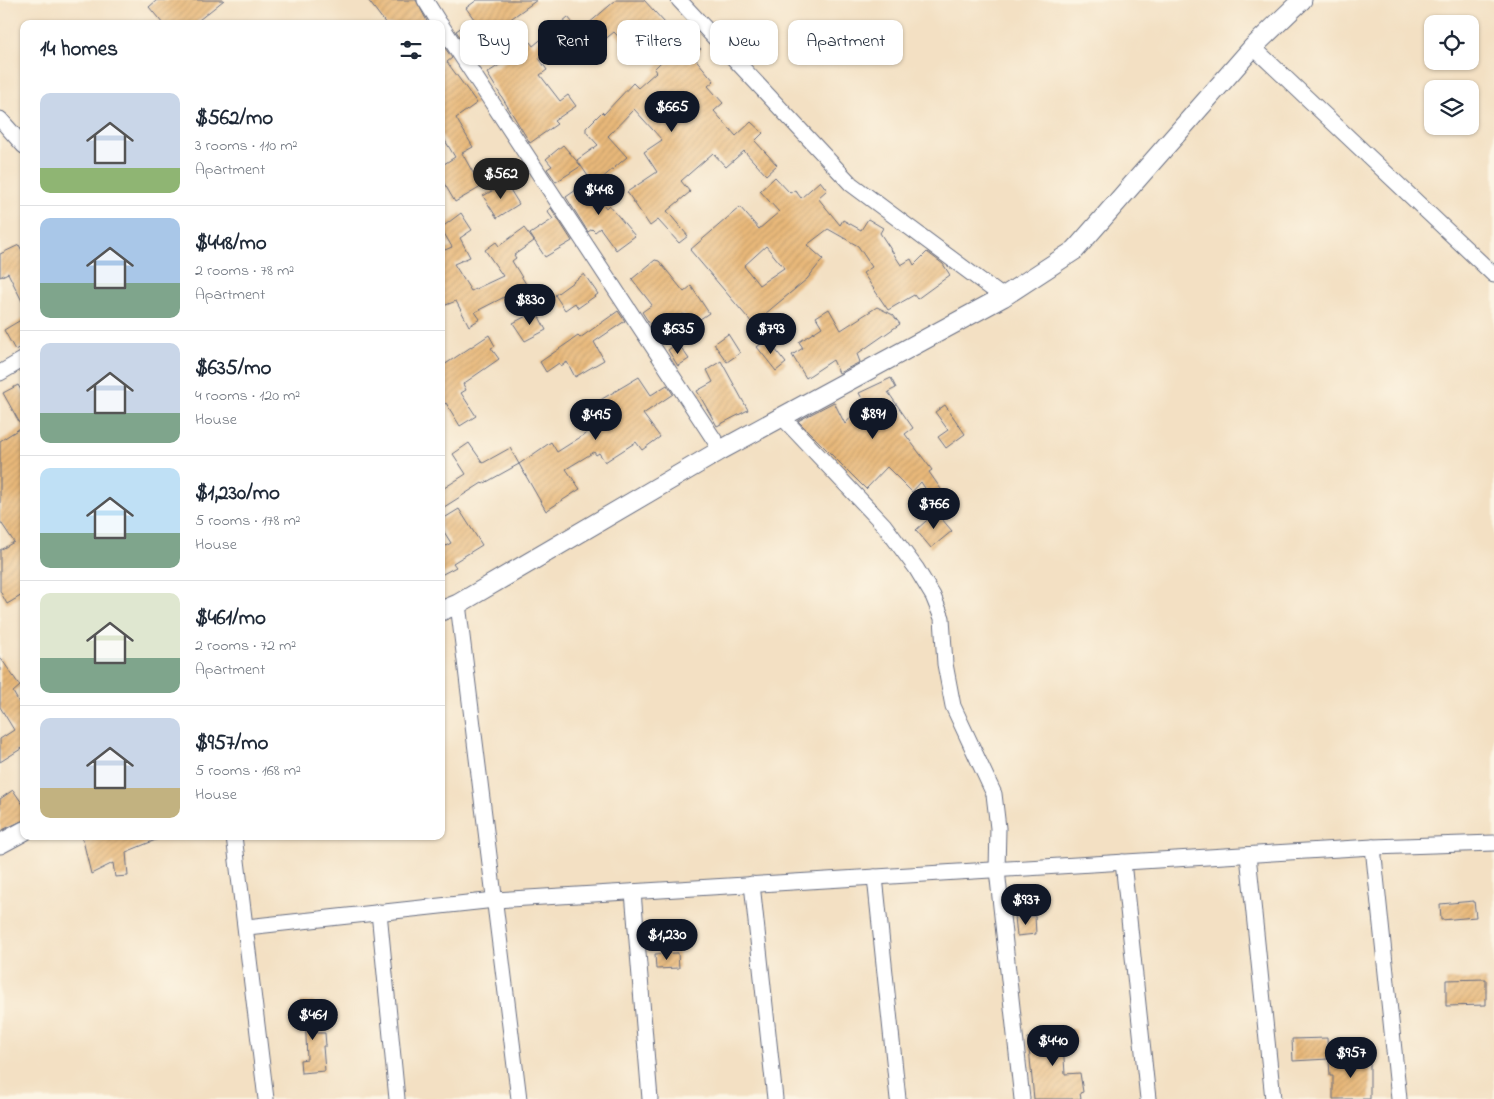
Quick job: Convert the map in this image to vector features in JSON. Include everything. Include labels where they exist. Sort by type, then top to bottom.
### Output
[{"type":"street","points":[[425,0],[438,20]]},
{"type":"street","points":[[679,0],[851,184],[1003,297]]},
{"type":"street","points":[[520,1099],[495,900],[450,608],[721,450],[1003,297],[1075,250],[1253,47],[1302,0]]},
{"type":"street","points":[[445,30],[721,450]]},
{"type":"street","points":[[1253,47],[1494,274]]},
{"type":"street","points":[[0,119],[20,142]]},
{"type":"street","points":[[0,373],[20,361]]},
{"type":"street","points":[[782,417],[884,525],[933,596],[942,618],[945,664],[953,706],[994,794],[998,828],[997,870],[1022,1099]]},
{"type":"street","points":[[0,844],[20,833]]},
{"type":"street","points":[[235,840],[247,927],[266,1099]]},
{"type":"street","points":[[247,927],[495,900],[1123,862],[1494,843]]},
{"type":"street","points":[[1373,848],[1399,1099]]},
{"type":"street","points":[[1248,855],[1273,1099]]},
{"type":"street","points":[[1123,862],[1148,1099]]},
{"type":"street","points":[[875,877],[898,1099]]},
{"type":"street","points":[[752,884],[775,1099]]},
{"type":"street","points":[[633,892],[650,1099]]},
{"type":"street","points":[[379,912],[396,1099]]},
{"type":"building","points":[[157,0],[224,0],[199,20],[160,20],[149,7]]},
{"type":"building","points":[[368,0],[416,0],[426,20],[383,20]]},
{"type":"building","points":[[477,0],[537,0],[509,20],[472,20],[474,19],[466,8]]},
{"type":"building","points":[[616,0],[644,0],[662,20],[617,20],[617,35],[614,32],[607,38],[607,20],[593,20]]},
{"type":"building","points":[[460,28],[460,37],[456,31]]},
{"type":"building","points":[[528,39],[533,46],[538,42],[538,65],[544,65],[547,70],[540,75],[560,101],[568,95],[576,106],[554,121],[557,124],[530,143],[487,73],[500,65],[528,65]]},
{"type":"building","points":[[445,48],[452,58],[447,62],[477,103],[456,118],[473,147],[462,153],[481,187],[455,202],[445,185],[445,163],[455,157],[445,141]]},
{"type":"building","points":[[700,64],[714,81],[708,86],[723,103],[714,111],[736,136],[751,122],[763,133],[755,141],[777,165],[766,175],[744,151],[726,167],[713,153],[681,181],[690,192],[667,211],[688,236],[679,243],[658,220],[650,226],[627,192],[657,172],[644,152],[662,140],[634,109],[608,136],[627,157],[594,185],[577,160],[598,145],[586,132],[586,128],[602,112],[604,114],[633,83],[638,88],[656,72],[654,69],[658,65]]},
{"type":"building","points":[[563,145],[581,166],[556,182],[547,169],[552,166],[546,159]]},
{"type":"building","points":[[775,177],[790,193],[795,190],[801,198],[820,181],[827,190],[818,198],[840,225],[843,220],[861,230],[868,219],[883,228],[880,233],[901,265],[911,259],[914,265],[927,252],[943,264],[950,275],[917,299],[914,295],[888,310],[863,273],[872,267],[858,246],[828,229],[807,245],[823,259],[807,279],[753,324],[690,250],[740,207],[759,229],[779,212],[760,191]],"holes":[[[766,246],[784,268],[759,285],[744,266]]]},
{"type":"building","points":[[506,183],[519,204],[497,218],[483,196]]},
{"type":"building","points":[[586,183],[606,208],[609,205],[635,236],[616,250],[600,228],[595,232],[592,229],[588,232],[566,197]]},
{"type":"building","points":[[551,208],[572,241],[545,257],[530,234],[553,219],[547,211]]},
{"type":"building","points":[[461,213],[472,230],[460,238],[470,257],[454,264],[471,291],[503,276],[485,250],[496,242],[499,246],[524,228],[534,241],[514,255],[516,258],[512,261],[529,289],[516,297],[514,292],[475,312],[480,319],[469,326],[456,301],[445,305],[445,250],[452,247],[445,235],[445,225]]},
{"type":"building","points":[[19,245],[20,247],[20,297],[8,273],[0,277],[0,254]]},
{"type":"building","points":[[655,260],[659,261],[684,292],[691,286],[709,313],[690,326],[683,314],[655,332],[642,312],[652,305],[632,279]]},
{"type":"building","points":[[584,274],[598,294],[578,308],[575,303],[565,310],[555,295]]},
{"type":"building","points":[[877,307],[893,315],[900,324],[857,354],[860,362],[839,373],[833,360],[806,378],[792,355],[803,348],[799,342],[822,327],[816,317],[829,309],[841,330]]},
{"type":"building","points":[[536,311],[546,330],[525,341],[513,323]]},
{"type":"building","points":[[618,311],[625,321],[594,342],[604,360],[575,377],[567,362],[561,366],[559,363],[546,372],[540,362],[578,336],[580,338]]},
{"type":"building","points":[[20,320],[20,347],[15,350],[4,330]]},
{"type":"building","points":[[728,334],[740,353],[727,362],[714,344]]},
{"type":"building","points":[[489,335],[495,346],[491,348],[499,359],[463,384],[466,390],[461,393],[476,416],[460,426],[445,404],[445,364]]},
{"type":"building","points":[[767,339],[786,363],[776,371],[757,347]]},
{"type":"building","points":[[678,343],[689,359],[678,366],[668,350]]},
{"type":"building","points":[[721,361],[748,410],[717,426],[697,391],[713,382],[707,370]]},
{"type":"building","points":[[639,377],[651,395],[667,385],[673,394],[643,414],[660,437],[642,450],[636,442],[605,462],[599,453],[596,455],[594,452],[566,469],[580,489],[546,511],[519,464],[551,442],[557,452],[598,426],[596,423],[601,419],[592,405]]},
{"type":"building","points":[[891,378],[896,388],[888,392],[913,428],[905,434],[932,470],[929,472],[943,492],[932,499],[921,482],[912,492],[887,467],[866,489],[798,421],[834,402],[845,424],[864,402],[859,393]]},
{"type":"building","points":[[18,385],[20,388],[20,423],[3,393]]},
{"type":"building","points":[[945,405],[965,434],[946,448],[938,437],[948,430],[935,412]]},
{"type":"building","points":[[20,428],[20,596],[7,604],[0,591],[0,550],[14,542],[0,521],[0,441]]},
{"type":"building","points":[[469,443],[483,463],[510,448],[519,464],[482,483],[445,506],[445,487],[466,474],[453,454]]},
{"type":"building","points":[[459,509],[482,545],[453,563],[456,567],[445,573],[445,546],[451,543],[445,533],[445,518]]},
{"type":"building","points":[[936,512],[952,531],[931,548],[916,530]]},
{"type":"building","points":[[0,657],[20,686],[13,692],[20,704],[20,750],[0,762],[0,739],[14,730],[0,707]]},
{"type":"building","points":[[13,790],[20,800],[20,822],[0,831],[0,799]]},
{"type":"building","points":[[83,840],[156,840],[126,852],[128,876],[115,877],[113,863],[91,874]]},
{"type":"building","points":[[1474,901],[1476,917],[1441,920],[1440,904]]},
{"type":"building","points":[[1035,916],[1036,934],[1017,936],[1015,917]]},
{"type":"building","points":[[678,953],[679,968],[656,969],[655,954]]},
{"type":"building","points":[[1486,979],[1486,1005],[1446,1006],[1446,980]]},
{"type":"building","points":[[314,1001],[317,1033],[325,1033],[326,1046],[323,1046],[325,1071],[301,1073],[300,1060],[307,1059],[305,1014],[300,1014],[300,1002]]},
{"type":"building","points":[[1076,1029],[1077,1043],[1063,1043],[1065,1074],[1080,1073],[1083,1092],[1080,1093],[1081,1099],[1034,1099],[1028,1038],[1041,1038],[1040,1031]]},
{"type":"building","points":[[1327,1038],[1328,1059],[1293,1061],[1292,1039]]},
{"type":"building","points":[[1370,1058],[1370,1099],[1333,1099],[1333,1076],[1330,1076],[1329,1060]]}]
